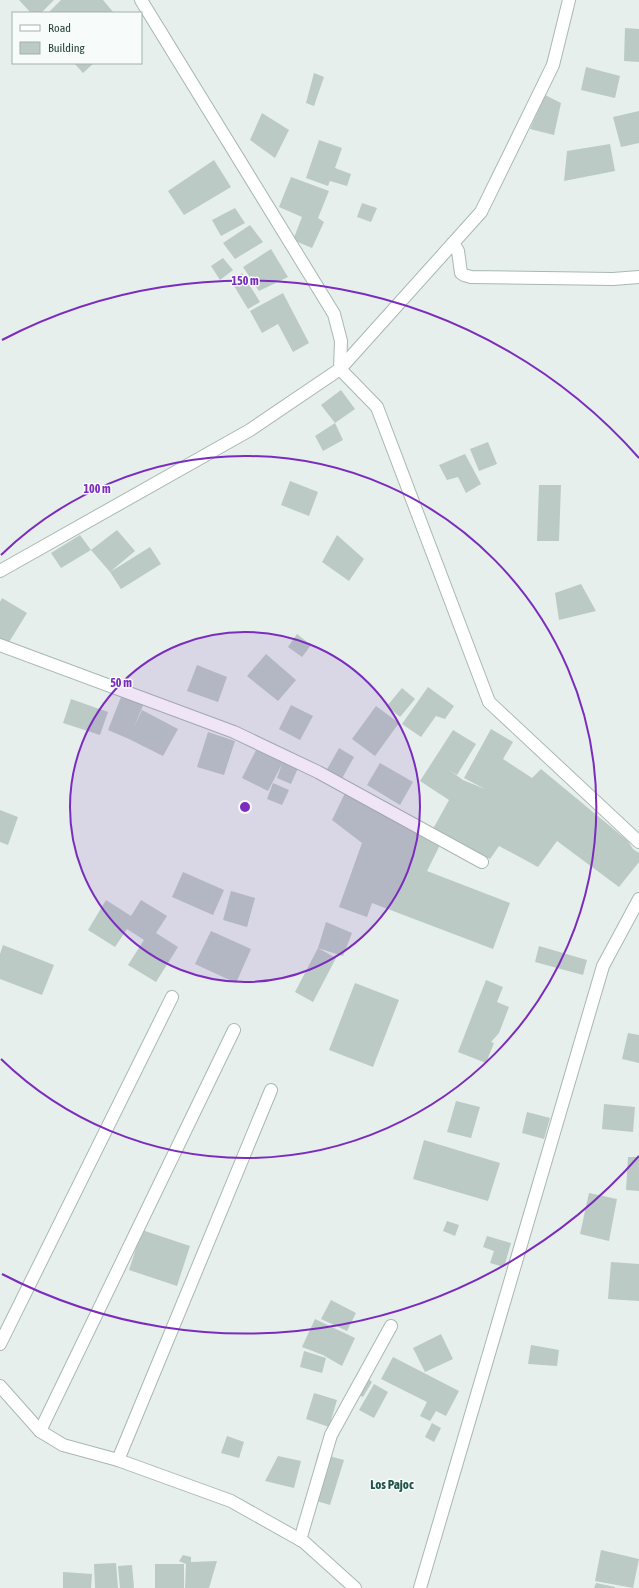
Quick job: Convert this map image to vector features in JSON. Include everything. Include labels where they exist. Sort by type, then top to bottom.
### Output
[{"type":"street","points":[[141,0],[334,314],[341,341],[340,368],[377,407],[489,702],[639,842]]},
{"type":"street","points":[[0,571],[250,430],[340,368],[481,212],[553,65],[569,0]]},
{"type":"street","points":[[453,243],[458,251],[461,273],[471,277],[613,279],[639,277]]},
{"type":"street","points":[[0,645],[234,732],[318,772],[482,862]]},
{"type":"street","points":[[420,1588],[603,966],[639,900]]},
{"type":"street","points":[[0,1344],[172,997]]},
{"type":"street","points":[[40,1431],[234,1030]]},
{"type":"street","points":[[118,1460],[271,1090]]},
{"type":"street","points":[[300,1540],[331,1435],[391,1326]]},
{"type":"street","points":[[0,1386],[40,1431],[63,1445],[118,1460],[231,1501],[304,1542],[355,1588]]},
{"type":"building","points":[[19,0],[54,0],[42,12],[30,12]]},
{"type":"building","points":[[61,0],[103,0],[113,12],[49,12]]},
{"type":"building","points":[[625,28],[639,29],[639,62],[624,61]]},
{"type":"building","points":[[75,64],[93,64],[83,73]]},
{"type":"building","points":[[586,67],[620,76],[615,98],[581,90]]},
{"type":"building","points":[[314,73],[324,77],[314,106],[306,103]]},
{"type":"building","points":[[545,95],[561,103],[554,135],[530,129]]},
{"type":"building","points":[[639,111],[639,143],[621,147],[613,117]]},
{"type":"building","points":[[262,113],[289,130],[275,158],[250,140]]},
{"type":"building","points":[[319,140],[342,148],[335,168],[351,174],[347,186],[330,181],[328,186],[306,178]]},
{"type":"building","points":[[610,144],[615,171],[564,181],[567,151]]},
{"type":"building","points":[[214,160],[231,187],[184,215],[168,191]]},
{"type":"building","points":[[291,177],[329,191],[318,218],[324,222],[312,248],[293,240],[302,217],[279,207]]},
{"type":"building","points":[[362,203],[377,208],[371,222],[357,217]]},
{"type":"building","points":[[235,208],[245,223],[221,236],[212,220]]},
{"type":"building","points":[[250,225],[263,242],[235,259],[223,243]]},
{"type":"building","points":[[271,249],[288,277],[259,291],[243,267]]},
{"type":"building","points":[[223,258],[233,270],[220,280],[211,266]]},
{"type":"building","points":[[242,273],[260,302],[248,309],[231,281]]},
{"type":"building","points":[[283,293],[309,343],[293,352],[278,324],[262,333],[250,311]]},
{"type":"building","points":[[341,390],[355,409],[335,423],[321,405]]},
{"type":"building","points":[[335,423],[343,440],[323,451],[315,436]]},
{"type":"building","points":[[488,442],[497,464],[479,471],[470,449]]},
{"type":"building","points":[[465,454],[481,484],[466,493],[458,477],[447,480],[439,465]]},
{"type":"building","points":[[290,481],[318,492],[309,516],[281,505]]},
{"type":"building","points":[[539,485],[561,485],[559,541],[537,541]]},
{"type":"building","points":[[117,530],[135,551],[110,572],[91,550]]},
{"type":"building","points":[[80,535],[91,550],[61,568],[51,553]]},
{"type":"building","points":[[337,535],[364,559],[349,581],[322,562]]},
{"type":"building","points":[[150,547],[161,564],[121,589],[110,572]]},
{"type":"building","points":[[581,584],[596,611],[559,620],[555,593]]},
{"type":"building","points":[[2,598],[27,613],[6,647],[0,643],[0,602]]},
{"type":"building","points":[[297,634],[311,645],[302,657],[288,647]]},
{"type":"building","points":[[266,654],[296,680],[278,701],[247,676]]},
{"type":"building","points":[[197,665],[227,677],[218,702],[187,691]]},
{"type":"building","points":[[428,687],[454,706],[445,719],[436,716],[421,737],[402,724]]},
{"type":"building","points":[[402,688],[415,699],[400,717],[387,706]]},
{"type":"building","points":[[123,692],[145,701],[133,729],[142,710],[178,729],[163,756],[108,730]]},
{"type":"building","points":[[71,699],[108,712],[100,735],[63,723]]},
{"type":"building","points":[[291,705],[313,716],[300,740],[279,729]]},
{"type":"building","points":[[376,706],[399,723],[375,756],[352,739]]},
{"type":"building","points":[[491,729],[513,742],[503,759],[532,778],[541,769],[628,841],[633,849],[639,853],[639,862],[619,887],[557,841],[538,867],[499,846],[490,859],[433,829],[449,800],[420,781],[453,730],[476,744],[457,775],[449,770],[463,780],[485,789],[464,778]]},
{"type":"building","points":[[208,732],[235,741],[224,775],[197,767]]},
{"type":"building","points":[[257,748],[298,768],[291,784],[277,778],[282,764],[268,791],[242,778]]},
{"type":"building","points":[[339,748],[354,757],[340,782],[325,773]]},
{"type":"building","points":[[380,763],[413,782],[400,805],[367,785]]},
{"type":"building","points":[[273,783],[289,790],[282,805],[267,799]]},
{"type":"building","points":[[346,791],[441,843],[427,871],[510,903],[493,949],[372,903],[367,917],[339,907],[362,843],[332,820]]},
{"type":"building","points":[[0,810],[18,817],[8,845],[0,842]]},
{"type":"building","points":[[183,872],[224,890],[213,915],[172,897]]},
{"type":"building","points":[[231,891],[255,898],[247,927],[223,920]]},
{"type":"building","points":[[106,900],[131,916],[141,900],[167,916],[156,933],[178,947],[156,982],[128,965],[144,940],[127,929],[115,947],[88,930]]},
{"type":"building","points":[[326,922],[352,933],[343,956],[318,948]]},
{"type":"building","points":[[211,931],[251,949],[236,983],[195,964]]},
{"type":"building","points":[[3,945],[54,965],[42,995],[0,979],[0,954]]},
{"type":"building","points":[[539,946],[587,960],[583,975],[535,962]]},
{"type":"building","points":[[318,948],[336,958],[313,1002],[295,992]]},
{"type":"building","points":[[486,980],[503,987],[497,1002],[509,1007],[499,1033],[491,1042],[494,1043],[486,1063],[458,1052]]},
{"type":"building","points":[[355,983],[399,1000],[373,1067],[329,1050]]},
{"type":"building","points":[[628,1033],[639,1035],[639,1063],[622,1059]]},
{"type":"building","points":[[456,1101],[480,1107],[471,1138],[447,1132]]},
{"type":"building","points":[[604,1104],[635,1107],[633,1132],[602,1129]]},
{"type":"building","points":[[527,1112],[550,1118],[544,1139],[522,1133]]},
{"type":"building","points":[[424,1140],[500,1163],[488,1201],[413,1179]]},
{"type":"building","points":[[628,1157],[639,1157],[639,1191],[626,1190]]},
{"type":"building","points":[[589,1193],[617,1199],[609,1241],[580,1234]]},
{"type":"building","points":[[447,1221],[459,1225],[455,1236],[443,1231]]},
{"type":"building","points":[[142,1230],[190,1246],[177,1286],[129,1270]]},
{"type":"building","points":[[487,1236],[511,1243],[504,1267],[490,1263],[494,1251],[483,1247]]},
{"type":"building","points":[[611,1262],[639,1264],[639,1301],[608,1299]]},
{"type":"building","points":[[331,1300],[356,1313],[347,1331],[321,1319]]},
{"type":"building","points":[[315,1319],[355,1338],[342,1366],[323,1355],[302,1347]]},
{"type":"building","points":[[441,1334],[453,1359],[425,1372],[413,1348]]},
{"type":"building","points":[[531,1345],[559,1350],[557,1366],[528,1364]]},
{"type":"building","points":[[304,1351],[326,1358],[322,1373],[300,1367]]},
{"type":"building","points":[[393,1357],[459,1391],[446,1416],[436,1411],[430,1421],[420,1416],[427,1402],[381,1379]]},
{"type":"building","points":[[366,1376],[372,1382],[363,1397],[353,1392]]},
{"type":"building","points":[[374,1384],[388,1392],[374,1418],[359,1410]]},
{"type":"building","points":[[314,1393],[337,1400],[329,1427],[306,1419]]},
{"type":"building","points":[[432,1423],[441,1428],[434,1442],[425,1437]]},
{"type":"building","points":[[227,1436],[244,1442],[239,1458],[221,1453]]},
{"type":"building","points":[[318,1453],[344,1460],[330,1505],[307,1498]]},
{"type":"building","points":[[278,1456],[301,1461],[294,1488],[265,1481]]},
{"type":"building","points":[[601,1550],[639,1559],[633,1588],[595,1581]]},
{"type":"building","points":[[183,1555],[191,1557],[191,1562],[217,1561],[209,1588],[185,1588],[186,1564],[179,1561]]},
{"type":"building","points":[[116,1563],[118,1588],[95,1588],[94,1564]]},
{"type":"building","points":[[155,1564],[184,1564],[184,1588],[155,1588]]},
{"type":"building","points":[[132,1565],[134,1588],[120,1588],[118,1566]]},
{"type":"building","points":[[63,1572],[92,1574],[91,1588],[63,1588]]},
{"type":"building","points":[[596,1583],[615,1587],[615,1588],[594,1588]]},
{"type":"district","name":"Los Pajoc","points":[[392,1484]]}]
